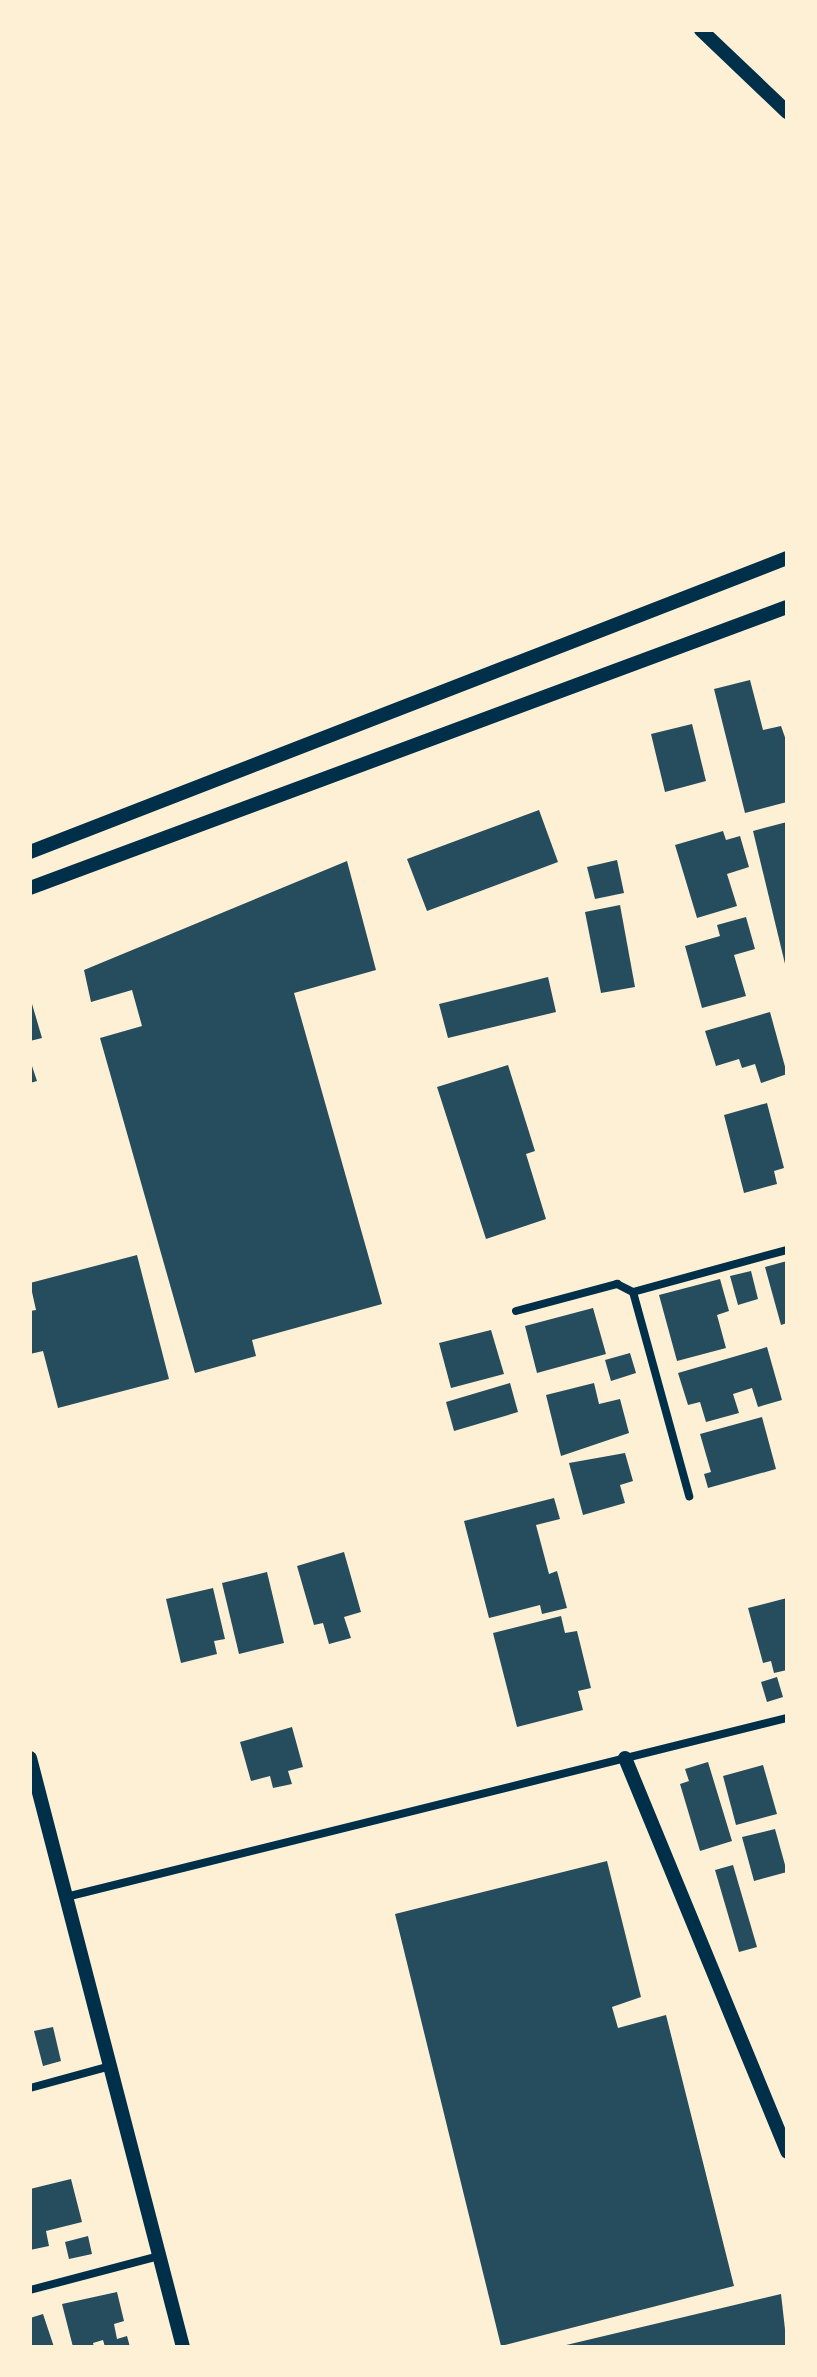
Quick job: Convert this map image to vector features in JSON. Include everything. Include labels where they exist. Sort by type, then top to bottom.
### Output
[{"type":"street","points":[[701,30],[787,112]]},
{"type":"street","points":[[30,852],[787,558]]},
{"type":"street","points":[[30,888],[787,607]]},
{"type":"street","points":[[516,1311],[617,1284],[633,1292],[787,1250]]},
{"type":"street","points":[[633,1292],[689,1496]]},
{"type":"street","points":[[70,1896],[787,1718]]},
{"type":"street","points":[[30,1758],[70,1896],[181,2347]]},
{"type":"street","points":[[625,1758],[787,2152]]},
{"type":"street","points":[[30,2088],[111,2066]]},
{"type":"street","points":[[30,2290],[159,2256]]},
{"type":"building","points":[[750,680],[763,730],[781,726],[787,743],[787,802],[745,813],[714,689]]},
{"type":"building","points":[[692,724],[706,781],[665,792],[651,734]]},
{"type":"building","points":[[539,810],[558,862],[427,911],[407,859]]},
{"type":"building","points":[[787,822],[787,968],[786,968],[753,831]]},
{"type":"building","points":[[723,831],[726,840],[740,836],[749,867],[727,874],[737,906],[697,918],[675,845]]},
{"type":"building","points":[[617,860],[624,893],[595,899],[587,867]]},
{"type":"building","points":[[347,861],[376,970],[294,993],[382,1304],[252,1340],[256,1356],[195,1373],[100,1038],[142,1026],[132,990],[91,1002],[84,970]]},
{"type":"building","points":[[620,905],[635,987],[601,993],[585,912]]},
{"type":"building","points":[[746,917],[755,949],[734,955],[746,996],[702,1008],[685,946],[720,936],[717,925]]},
{"type":"building","points":[[548,977],[556,1012],[448,1038],[439,1004]]},
{"type":"building","points":[[30,997],[42,1038],[30,1041]]},
{"type":"building","points":[[770,1012],[787,1074],[761,1083],[755,1064],[742,1068],[739,1059],[716,1066],[705,1031]]},
{"type":"building","points":[[30,1060],[37,1081],[30,1083]]},
{"type":"building","points":[[508,1065],[535,1151],[526,1154],[546,1219],[486,1239],[437,1087]]},
{"type":"building","points":[[767,1103],[784,1168],[774,1171],[777,1184],[744,1193],[724,1115]]},
{"type":"building","points":[[137,1255],[169,1379],[58,1408],[43,1351],[30,1354],[30,1311],[36,1310],[30,1283]]},
{"type":"building","points":[[787,1261],[787,1323],[781,1325],[765,1267]]},
{"type":"building","points":[[751,1271],[758,1299],[738,1305],[730,1276]]},
{"type":"building","points":[[720,1279],[729,1311],[717,1315],[726,1348],[677,1361],[659,1295]]},
{"type":"building","points":[[593,1308],[606,1354],[537,1373],[525,1326]]},
{"type":"building","points":[[491,1330],[504,1374],[451,1388],[439,1343]]},
{"type":"building","points":[[767,1347],[782,1400],[758,1407],[752,1388],[733,1394],[739,1413],[706,1422],[700,1402],[688,1405],[678,1373]]},
{"type":"building","points":[[630,1353],[636,1373],[611,1381],[605,1360]]},
{"type":"building","points":[[510,1383],[518,1412],[454,1431],[446,1402]]},
{"type":"building","points":[[594,1383],[599,1404],[620,1399],[629,1433],[561,1456],[546,1395]]},
{"type":"building","points":[[762,1417],[776,1469],[708,1488],[704,1474],[711,1472],[700,1434]]},
{"type":"building","points":[[625,1453],[633,1481],[620,1485],[625,1503],[583,1515],[569,1463]]},
{"type":"building","points":[[554,1498],[560,1519],[536,1525],[549,1574],[557,1571],[567,1608],[542,1614],[540,1605],[489,1618],[464,1521]]},
{"type":"building","points":[[344,1552],[361,1612],[344,1617],[351,1638],[329,1644],[323,1623],[314,1625],[297,1566]]},
{"type":"building","points":[[267,1572],[284,1643],[239,1654],[222,1583]]},
{"type":"building","points":[[213,1588],[225,1639],[214,1641],[217,1654],[181,1663],[166,1599]]},
{"type":"building","points":[[787,1598],[787,1670],[774,1673],[771,1661],[763,1663],[748,1608]]},
{"type":"building","points":[[561,1616],[565,1633],[577,1631],[591,1688],[578,1691],[583,1710],[517,1727],[493,1633]]},
{"type":"building","points":[[777,1677],[783,1697],[767,1702],[761,1682]]},
{"type":"building","points":[[292,1727],[303,1767],[288,1771],[292,1784],[273,1788],[270,1776],[251,1781],[240,1742]]},
{"type":"building","points":[[708,1762],[732,1841],[700,1851],[680,1784],[689,1781],[685,1769]]},
{"type":"building","points":[[763,1765],[777,1814],[736,1825],[723,1776]]},
{"type":"building","points":[[775,1829],[787,1872],[754,1881],[742,1837]]},
{"type":"building","points":[[607,1861],[641,1997],[612,2007],[618,2028],[666,2015],[734,2286],[501,2346],[395,1914]]},
{"type":"building","points":[[733,1865],[757,1947],[739,1952],[715,1870]]},
{"type":"building","points":[[53,2027],[61,2061],[43,2066],[34,2031]]},
{"type":"building","points":[[71,2179],[82,2222],[46,2231],[49,2246],[30,2250],[30,2189]]},
{"type":"building","points":[[88,2236],[92,2254],[69,2259],[65,2242]]},
{"type":"building","points":[[117,2292],[124,2321],[114,2324],[117,2339],[127,2336],[130,2347],[105,2347],[103,2340],[93,2343],[94,2347],[73,2347],[62,2304]]},
{"type":"building","points":[[781,2294],[787,2347],[562,2347],[562,2346]]},
{"type":"building","points":[[43,2314],[54,2347],[30,2347],[30,2318]]}]
